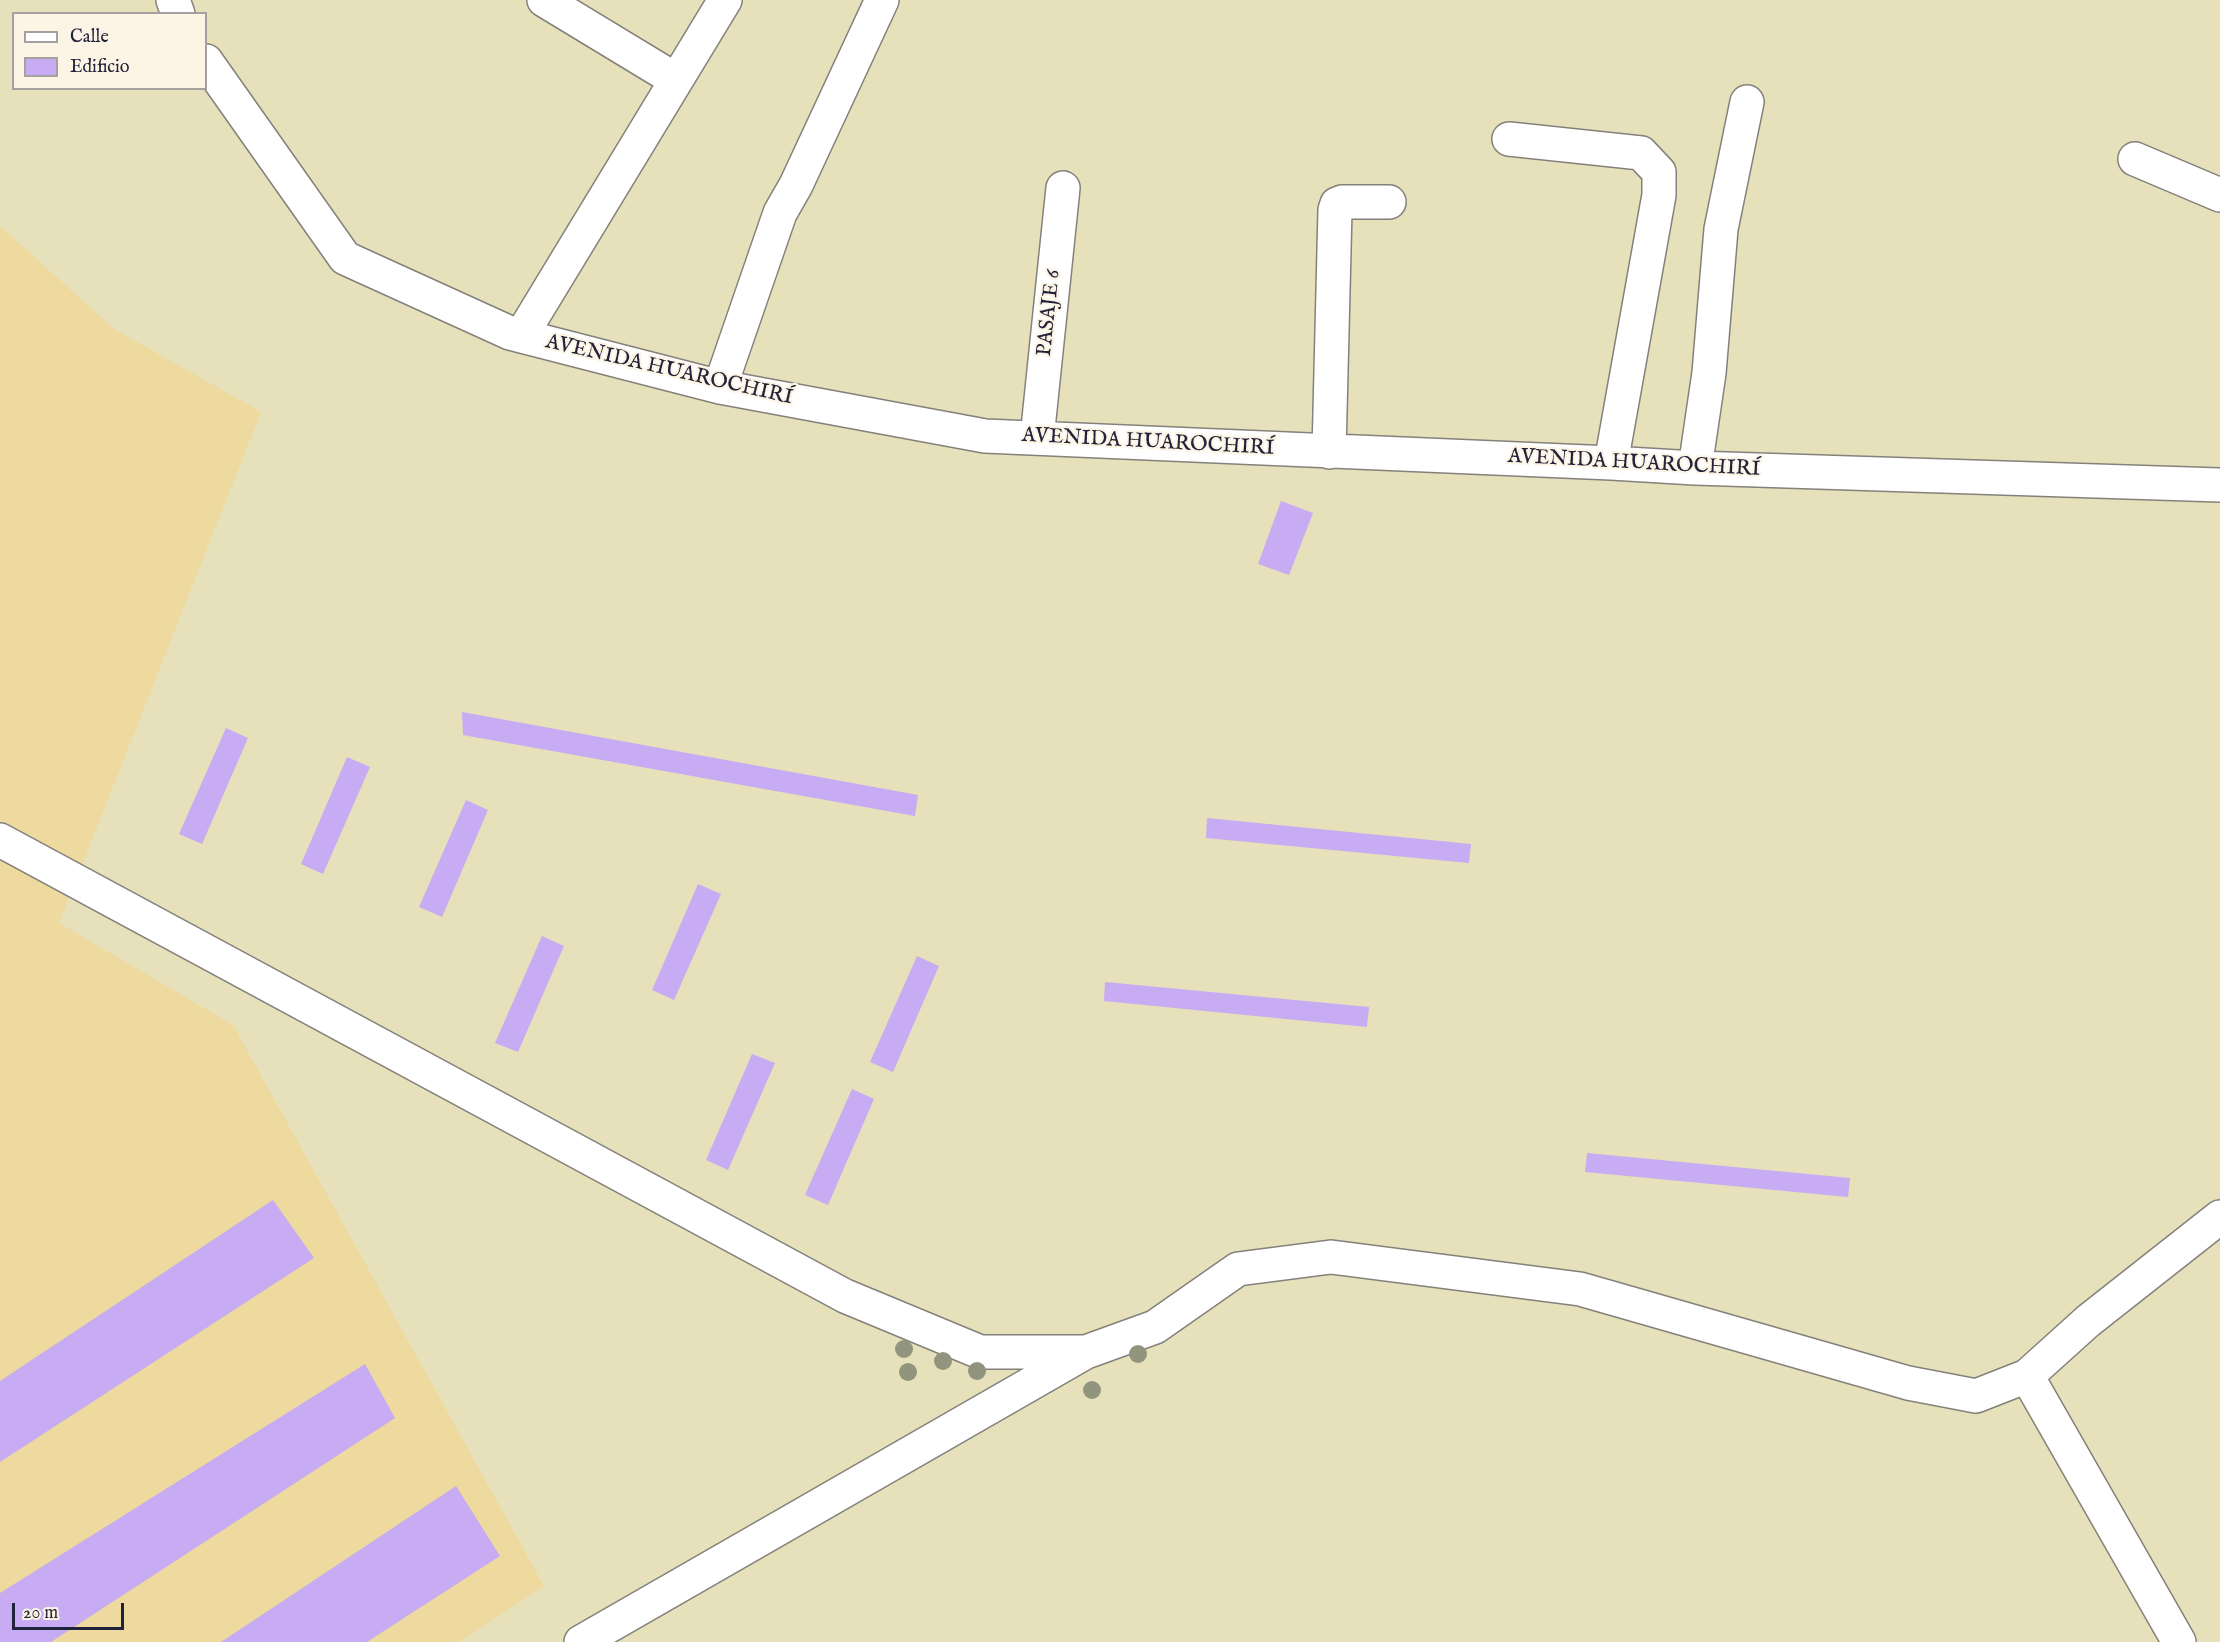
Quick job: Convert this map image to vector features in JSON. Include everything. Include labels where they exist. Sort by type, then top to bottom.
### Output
[{"type":"street","points":[[544,0],[676,80]]},
{"type":"street","points":[[521,336],[725,0]]},
{"type":"street","points":[[720,387],[780,213],[796,185],[882,0]]},
{"type":"street","name":"AVENIDA HUAROCHIRÍ","points":[[207,62],[345,258],[510,333],[720,387],[985,436],[1695,468],[2220,485]]},
{"type":"street","points":[[1695,468],[1709,372],[1721,229],[1747,102]]},
{"type":"street","points":[[1509,139],[1641,153],[1659,172],[1659,195],[1611,463]]},
{"type":"street","points":[[2134,159],[2220,195]]},
{"type":"street","name":"PASAJE 6","points":[[1036,438],[1063,188]]},
{"type":"street","points":[[1329,452],[1335,210],[1337,204],[1342,202],[1389,202]]},
{"type":"street","points":[[0,840],[845,1296],[980,1352],[1086,1352]]},
{"type":"street","points":[[581,1642],[1086,1352],[1155,1327],[1238,1269],[1330,1257],[1580,1289],[1908,1383],[1976,1396],[2026,1376],[2088,1321],[2220,1217]]},
{"type":"street","points":[[2026,1376],[2178,1642]]},
{"type":"sand","points":[[0,226],[114,329],[261,412],[59,923],[233,1025],[544,1586],[459,1642],[0,1642]]},
{"type":"building","points":[[1281,501],[1313,513],[1289,575],[1258,564]]},
{"type":"building","points":[[462,712],[918,795],[915,816],[463,735]]},
{"type":"building","points":[[226,728],[248,738],[202,844],[179,834]]},
{"type":"building","points":[[347,757],[370,767],[323,874],[301,864]]},
{"type":"building","points":[[466,800],[488,810],[442,917],[419,907]]},
{"type":"building","points":[[1207,818],[1471,844],[1469,863],[1206,838]]},
{"type":"building","points":[[698,884],[721,894],[674,1000],[652,990]]},
{"type":"building","points":[[542,936],[564,946],[518,1052],[495,1043]]},
{"type":"building","points":[[917,956],[939,966],[893,1072],[870,1062]]},
{"type":"building","points":[[1105,982],[1369,1007],[1367,1027],[1104,1001]]},
{"type":"building","points":[[752,1054],[775,1063],[728,1170],[706,1160]]},
{"type":"building","points":[[852,1089],[874,1099],[828,1205],[805,1195]]},
{"type":"building","points":[[1587,1153],[1850,1178],[1848,1197],[1585,1172]]},
{"type":"building","points":[[273,1200],[314,1258],[0,1462],[0,1381]]},
{"type":"building","points":[[365,1364],[395,1418],[51,1642],[0,1642],[0,1593]]},
{"type":"building","points":[[456,1486],[500,1556],[367,1642],[221,1642]]}]
